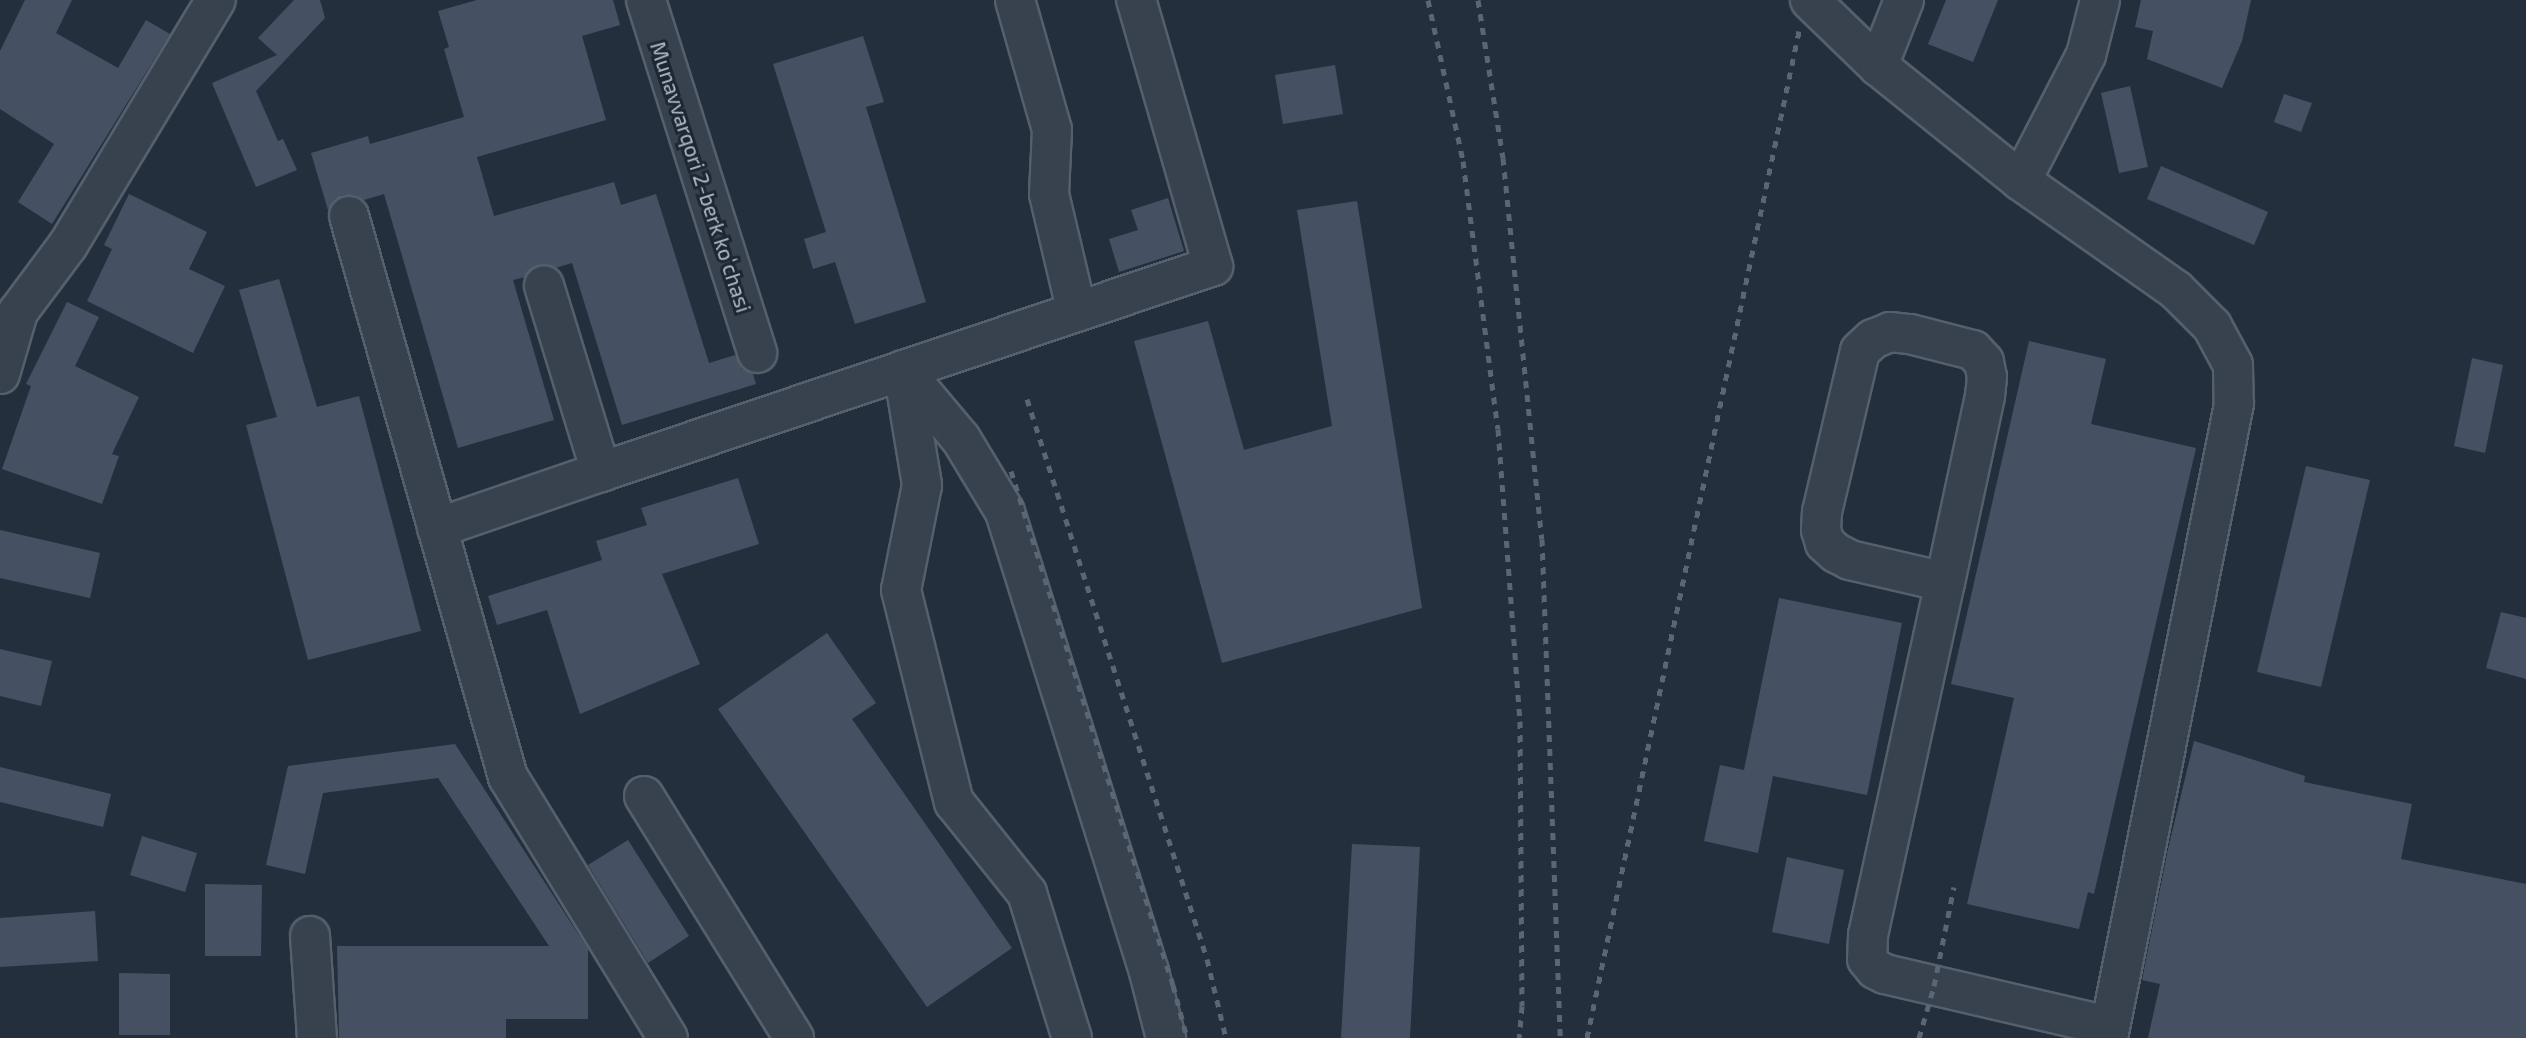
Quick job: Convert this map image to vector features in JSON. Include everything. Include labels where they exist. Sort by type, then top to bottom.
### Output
[{"type":"street","points":[[0,373],[18,312],[68,245],[216,0]]},
{"type":"street","name":"Munavvarqori 2-berk koʻchasi","points":[[646,0],[757,353]]},
{"type":"street","points":[[1015,0],[1052,130],[1049,194],[1077,312]]},
{"type":"street","points":[[437,528],[1213,266],[1136,0]]},
{"type":"street","points":[[1810,0],[1878,66],[2021,181],[2176,290],[2212,326],[2233,365],[2234,404],[2109,1032],[1885,974],[1867,959],[1868,935],[1945,582],[1985,396],[1987,377],[1984,362],[1973,350],[1949,342],[1890,332],[1873,339],[1860,351],[1822,512],[1821,530],[1825,543],[1850,560],[1945,582]]},
{"type":"street","points":[[1878,66],[1904,0]]},
{"type":"street","points":[[2021,181],[2086,55],[2100,0]]},
{"type":"street","points":[[349,216],[508,777],[668,1038]]},
{"type":"street","points":[[544,286],[601,472]]},
{"type":"street","points":[[903,370],[922,485],[901,590],[954,802],[1027,893],[1072,1038]]},
{"type":"street","points":[[903,370],[961,439],[1005,512],[1149,972],[1166,1038]]},
{"type":"street","points":[[644,796],[794,1038]]},
{"type":"street","points":[[310,936],[317,1038]]},
{"type":"building","points":[[25,0],[72,0],[56,33],[118,68],[146,20],[170,34],[52,224],[18,202],[54,144],[0,109],[0,51]]},
{"type":"building","points":[[294,0],[320,0],[325,18],[256,91],[278,141],[283,139],[297,170],[256,187],[212,83],[277,55],[258,38]]},
{"type":"building","points":[[477,0],[613,0],[620,25],[582,36],[606,120],[477,157],[494,216],[614,182],[621,205],[656,194],[709,363],[735,355],[742,369],[753,374],[756,384],[622,425],[572,263],[555,268],[538,265],[525,277],[513,280],[554,420],[458,448],[384,194],[364,200],[355,195],[344,195],[334,200],[328,210],[311,153],[368,136],[370,144],[464,117],[444,49],[449,47],[438,11]]},
{"type":"building","points":[[1946,0],[1998,0],[1973,62],[1928,44]]},
{"type":"building","points":[[2141,0],[2251,0],[2242,41],[2222,88],[2147,59],[2153,31],[2135,27]]},
{"type":"building","points":[[863,36],[884,102],[866,107],[926,302],[855,324],[835,262],[813,269],[804,239],[826,232],[773,64]]},
{"type":"building","points":[[1335,65],[1343,114],[1283,124],[1275,75]]},
{"type":"building","points":[[2130,86],[2148,167],[2119,173],[2101,93]]},
{"type":"building","points":[[2284,94],[2312,103],[2301,132],[2274,122]]},
{"type":"building","points":[[2161,166],[2268,212],[2254,245],[2147,199]]},
{"type":"building","points":[[129,194],[207,232],[189,269],[225,286],[193,353],[87,301],[112,249],[104,245]]},
{"type":"building","points":[[1168,198],[1184,251],[1119,272],[1109,239],[1138,230],[1131,210]]},
{"type":"building","points":[[1357,201],[1422,608],[1222,663],[1134,341],[1208,321],[1244,450],[1332,426],[1297,210]]},
{"type":"building","points":[[279,279],[317,407],[359,396],[421,631],[308,660],[246,425],[277,417],[239,290]]},
{"type":"building","points":[[67,302],[99,317],[75,366],[139,397],[112,454],[119,456],[102,504],[2,469],[31,386],[26,384]]},
{"type":"building","points":[[2029,341],[2106,359],[2091,424],[2196,448],[2094,894],[2088,892],[2079,929],[1967,904],[2014,698],[1951,684]]},
{"type":"building","points":[[2472,358],[2503,365],[2485,453],[2454,446]]},
{"type":"building","points":[[2306,466],[2370,480],[2321,687],[2257,672]]},
{"type":"building","points":[[738,478],[759,544],[662,574],[700,664],[580,714],[547,610],[497,625],[488,596],[602,560],[596,541],[647,525],[641,508]]},
{"type":"building","points":[[0,530],[100,553],[90,598],[0,578]]},
{"type":"building","points":[[1779,598],[1902,623],[1867,795],[1773,776],[1758,853],[1704,841],[1720,765],[1744,770]]},
{"type":"building","points":[[2501,612],[2526,618],[2526,679],[2486,668]]},
{"type":"building","points":[[827,633],[876,703],[852,719],[1012,948],[927,1007],[718,709]]},
{"type":"building","points":[[0,649],[52,661],[41,706],[0,696]]},
{"type":"building","points":[[2194,741],[2305,776],[2304,782],[2412,804],[2401,859],[2526,884],[2526,1038],[2148,1038],[2160,984],[2142,980],[2168,849]]},
{"type":"building","points":[[455,744],[588,949],[588,1019],[506,1019],[506,1038],[339,1038],[337,946],[549,946],[438,778],[323,793],[305,874],[266,865],[288,766]]},
{"type":"building","points":[[0,767],[111,794],[103,827],[0,802]]},
{"type":"building","points":[[142,836],[197,853],[185,892],[130,875]]},
{"type":"building","points":[[628,840],[689,936],[648,963],[588,865]]},
{"type":"building","points":[[1352,844],[1420,847],[1410,1038],[1341,1038]]},
{"type":"building","points":[[1787,857],[1844,870],[1829,944],[1772,932]]},
{"type":"building","points":[[205,884],[262,885],[261,956],[205,956]]},
{"type":"building","points":[[95,911],[98,961],[0,967],[0,918]]},
{"type":"building","points":[[119,973],[170,974],[170,1035],[119,1035]]},
{"type":"railway","points":[[1428,0],[1463,161],[1498,429],[1520,721],[1522,1006],[1519,1038]]},
{"type":"railway","points":[[1478,0],[1503,158],[1542,539],[1560,1038]]},
{"type":"railway","points":[[1587,1038],[1800,26]]},
{"type":"railway","points":[[1027,399],[1207,959],[1226,1038]]},
{"type":"railway","points":[[1011,471],[1173,985],[1187,1038]]},
{"type":"railway","points":[[1919,1038],[1934,986],[1954,887]]}]
